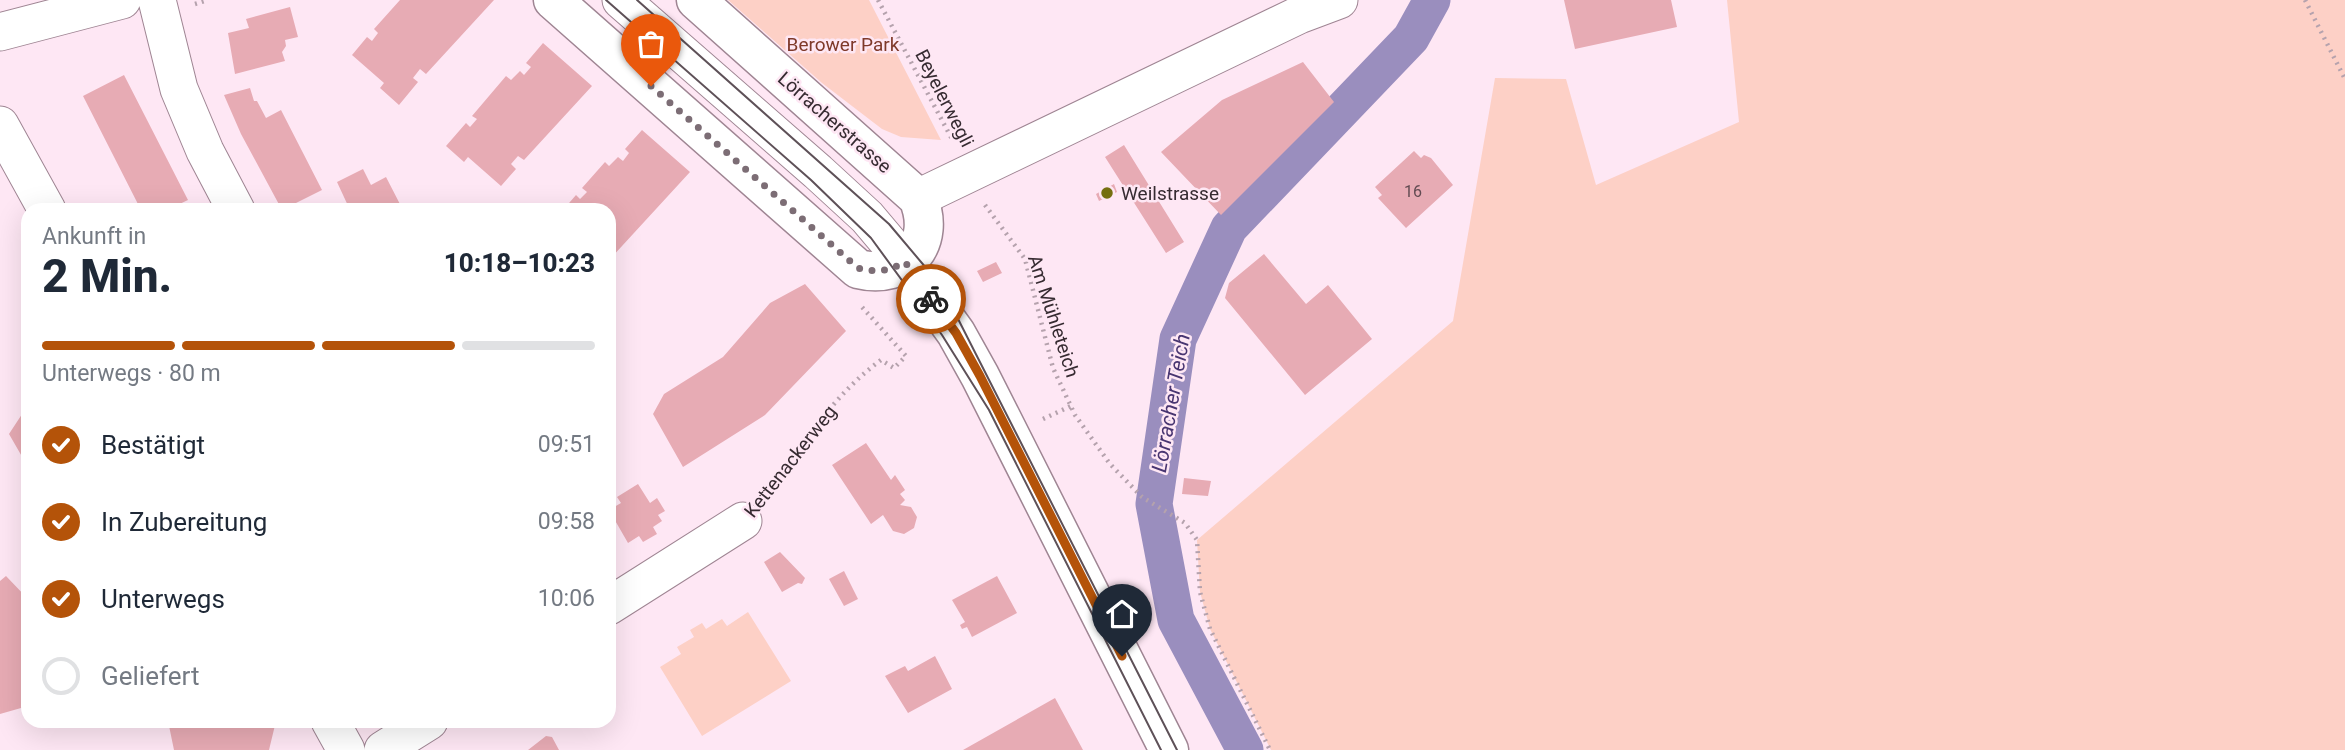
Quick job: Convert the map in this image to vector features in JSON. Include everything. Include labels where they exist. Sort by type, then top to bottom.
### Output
[{"type":"main road","points":[[554,0],[858,268],[872,272],[887,271],[905,262],[922,242],[925,227],[918,198]]},
{"type":"main road","name":"Lörracherstrasse","points":[[696,0],[918,198]]},
{"type":"main road","points":[[905,262],[956,333],[980,376],[1169,750]]},
{"type":"street","points":[[0,32],[122,0]]},
{"type":"street","points":[[157,0],[179,89],[205,151],[232,203]]},
{"type":"street","points":[[621,0],[818,172],[867,218],[905,262]]},
{"type":"street","points":[[918,198],[967,172],[1299,15],[1339,0]]},
{"type":"street","points":[[0,125],[43,203]]},
{"type":"street","name":"Kettenackerweg","points":[[616,602],[743,521]]},
{"type":"street","points":[[334,728],[346,750]]},
{"type":"street","points":[[383,750],[418,728]]},
{"type":"path","name":"Beyelerwegli","points":[[878,0],[951,134],[967,172]]},
{"type":"path","points":[[2305,0],[2345,79]]},
{"type":"path","name":"Am Mühleteich","points":[[967,172],[993,219],[1026,259],[1053,368],[1075,415],[1110,464],[1142,498],[1185,523],[1197,540],[1200,593],[1210,629],[1270,750]]},
{"type":"path","name":"Kettenackerweg","points":[[743,521],[837,401],[881,360],[894,368],[906,356]]},
{"type":"green space","name":"Berower Park","points":[[728,0],[869,0],[941,140],[901,137],[882,129],[822,83]]},
{"type":"green space","points":[[1727,0],[2345,0],[2345,750],[1271,750],[1210,629],[1200,592],[1197,540],[1453,321],[1495,78],[1566,79],[1596,185],[1739,122]]},
{"type":"green space","points":[[748,612],[791,681],[702,736],[660,667],[681,654],[677,647],[694,637],[690,630],[702,623],[706,629],[722,619],[727,626]]},
{"type":"building","points":[[400,0],[494,0],[426,74],[420,69],[413,78],[418,82],[399,105],[380,88],[384,83],[352,55],[367,37],[372,41],[378,33],[374,29]]},
{"type":"building","points":[[1564,0],[1671,0],[1677,27],[1575,49]]},
{"type":"building","points":[[290,7],[298,37],[285,40],[286,46],[282,52],[285,61],[235,74],[228,33],[249,28],[246,19]]},
{"type":"building","points":[[543,43],[592,86],[524,160],[518,156],[511,164],[516,169],[501,186],[468,157],[464,162],[446,146],[466,123],[470,127],[477,119],[472,116],[506,76],[511,80],[520,71],[524,75],[531,67],[526,63]]},
{"type":"building","points":[[1303,62],[1334,102],[1221,215],[1161,152],[1222,100]]},
{"type":"building","points":[[124,75],[188,200],[182,203],[137,203],[83,96]]},
{"type":"building","points":[[250,88],[254,101],[257,101],[266,118],[281,110],[322,190],[296,203],[278,203],[241,134],[224,95]]},
{"type":"building","points":[[642,130],[690,172],[616,253],[616,203],[569,203],[576,195],[580,199],[587,192],[582,188],[605,162],[609,166],[618,157],[623,161],[629,153],[625,149]]},
{"type":"building","points":[[1124,145],[1184,242],[1166,253],[1105,157]]},
{"type":"building","points":[[1414,151],[1421,158],[1424,155],[1431,158],[1453,185],[1406,228],[1378,198],[1382,195],[1375,187]]},
{"type":"building","points":[[363,169],[371,185],[386,177],[399,203],[347,203],[337,182]]},
{"type":"building","name":"Weilstrasse","points":[[1114,184],[1117,192],[1099,201],[1096,194]]},
{"type":"building","points":[[1264,254],[1306,304],[1328,285],[1372,339],[1305,395],[1225,298],[1229,283]]},
{"type":"building","points":[[996,262],[1002,273],[983,282],[977,271]]},
{"type":"building","points":[[805,284],[846,331],[765,415],[683,467],[653,414],[664,394],[723,357],[770,303]]},
{"type":"building","points":[[21,416],[21,455],[9,434]]},
{"type":"building","points":[[866,443],[891,480],[895,475],[905,490],[900,494],[905,500],[900,505],[911,507],[917,517],[914,528],[904,534],[893,531],[883,515],[871,524],[832,465]]},
{"type":"building","points":[[1184,478],[1211,481],[1208,496],[1182,494]]},
{"type":"building","points":[[638,484],[650,503],[657,498],[665,511],[658,515],[662,521],[653,527],[657,534],[643,542],[639,536],[628,543],[616,522],[616,506],[621,503],[617,497]]},
{"type":"building","points":[[780,552],[805,578],[802,584],[798,583],[782,592],[764,562]]},
{"type":"building","points":[[844,571],[858,599],[844,606],[829,579]]},
{"type":"building","points":[[6,576],[21,592],[21,708],[0,714],[0,581]]},
{"type":"building","points":[[997,576],[1017,613],[972,637],[967,627],[962,629],[960,625],[965,622],[952,600]]},
{"type":"building","points":[[935,656],[952,689],[908,713],[885,676],[905,666],[908,671]]},
{"type":"building","points":[[1055,698],[1083,750],[963,750]]},
{"type":"building","points":[[169,728],[274,728],[269,750],[174,750]]},
{"type":"building","points":[[546,736],[552,737],[559,750],[528,750]]},
{"type":"waterway","name":"Lörracher Teich","points":[[1245,750],[1176,620],[1154,504],[1178,339],[1229,228],[1411,38],[1432,0]]},
{"type":"tram line","points":[[606,0],[811,180],[871,238],[942,335],[989,410],[1161,750]]},
{"type":"tram line","points":[[637,0],[889,224],[932,275],[953,309],[1177,750]]},
{"type":"way so far","points":[[651,86],[858,268],[872,272],[887,271],[905,262],[931,299]]},
{"type":"place","name":"Weilstrasse","points":[[1107,193]]},
{"type":"route","points":[[931,299],[956,333],[980,376],[1122,656]]}]
